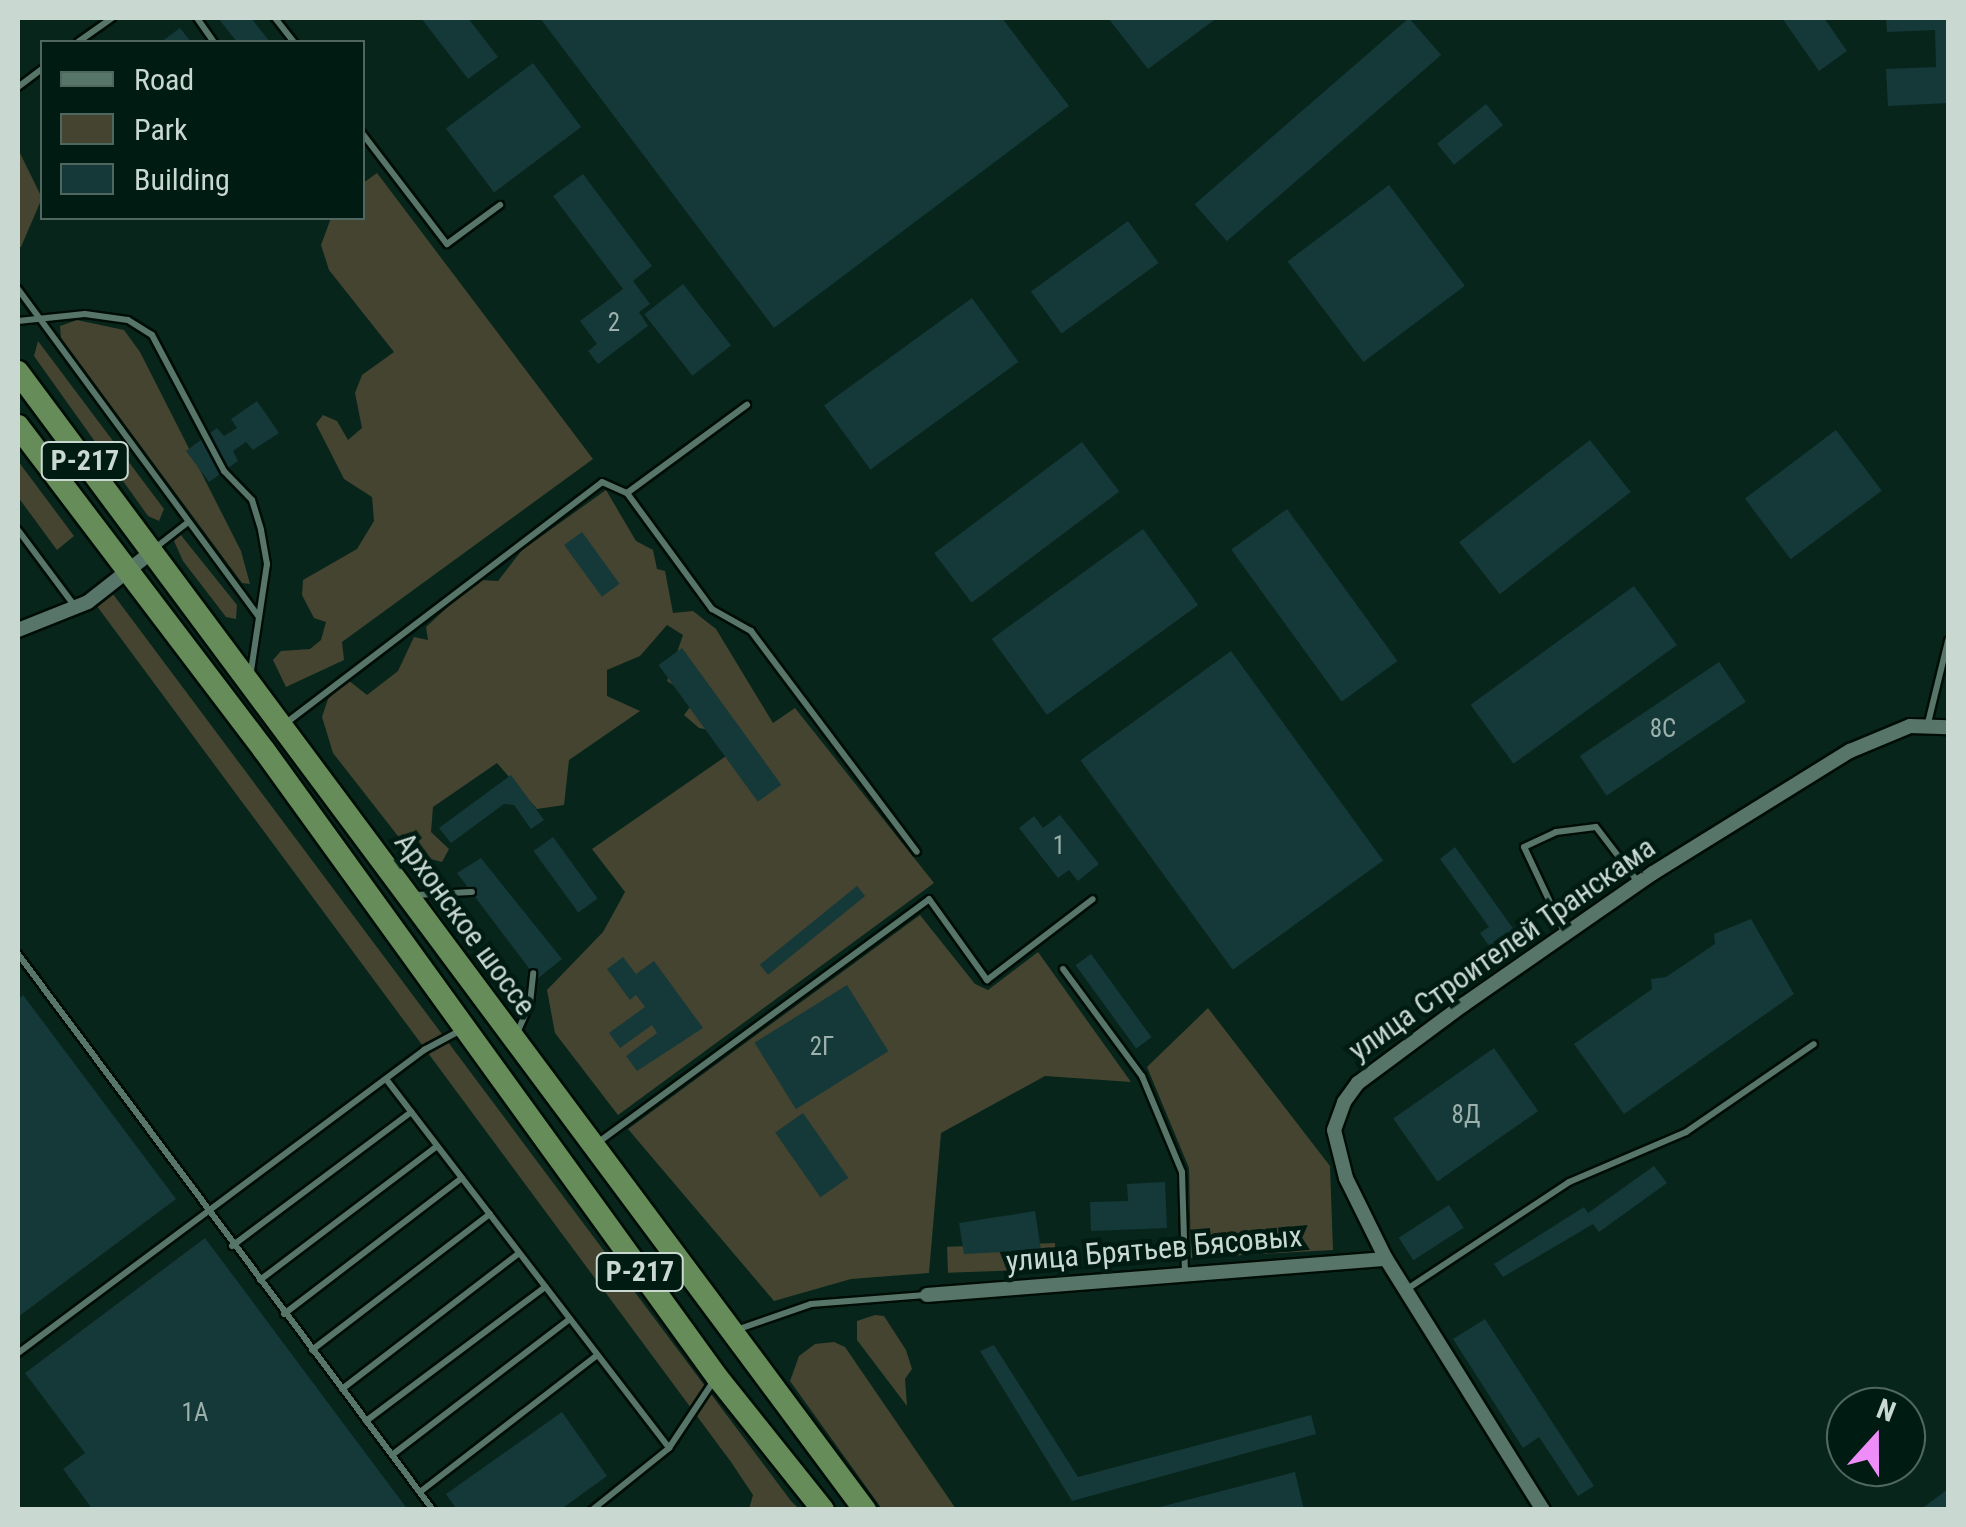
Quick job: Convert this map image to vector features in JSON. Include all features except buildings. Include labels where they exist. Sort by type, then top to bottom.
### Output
[{"type":"highway","name":"Архонское шоссе","points":[[18,372],[285,724],[591,1148],[866,1510]]},
{"type":"highway","name":"Архонское шоссе","points":[[18,426],[264,750],[462,1030],[717,1377],[822,1510]]},
{"type":"street","points":[[18,630],[74,606],[152,551]]},
{"type":"street","name":"улица Строителей Транскама","points":[[1543,1510],[1386,1259],[1346,1178],[1334,1130],[1344,1102],[1358,1083],[1639,883],[1880,733],[1948,727]]},
{"type":"street","name":"улица Брятьев Бясовых","points":[[927,1295],[1386,1259]]},
{"type":"lane","points":[[81,40],[112,18]]},
{"type":"lane","points":[[198,18],[213,40]]},
{"type":"lane","points":[[274,18],[292,40]]},
{"type":"lane","points":[[18,88],[40,71]]},
{"type":"lane","points":[[365,138],[447,244],[500,205]]},
{"type":"lane","points":[[18,289],[186,524],[260,618]]},
{"type":"lane","points":[[18,321],[85,314],[128,320],[152,336],[224,470],[252,500],[268,564],[250,678]]},
{"type":"lane","points":[[628,492],[747,405]]},
{"type":"lane","points":[[285,724],[602,482],[628,492],[712,610],[751,631],[917,852]]},
{"type":"lane","points":[[152,551],[186,524]]},
{"type":"lane","points":[[18,530],[74,606]]},
{"type":"lane","points":[[1927,727],[1948,640]]},
{"type":"lane","points":[[1565,934],[1524,847],[1556,832],[1596,827],[1639,883]]},
{"type":"lane","points":[[408,895],[472,892]]},
{"type":"lane","points":[[591,1148],[929,899],[987,980],[1093,898]]},
{"type":"lane","points":[[18,954],[232,1246],[433,1510]]},
{"type":"lane","points":[[1063,969],[1142,1076],[1182,1172],[1185,1275]]},
{"type":"lane","points":[[513,1042],[530,1004],[533,973]]},
{"type":"lane","points":[[18,1353],[386,1079],[462,1030]]},
{"type":"lane","points":[[1406,1290],[1569,1182],[1686,1132],[1814,1044]]},
{"type":"lane","points":[[386,1079],[669,1448]]},
{"type":"lane","points":[[232,1246],[411,1112]]},
{"type":"lane","points":[[260,1280],[437,1146]]},
{"type":"lane","points":[[284,1314],[462,1178]]},
{"type":"lane","points":[[311,1350],[490,1214]]},
{"type":"lane","points":[[342,1389],[518,1254]]},
{"type":"lane","points":[[366,1422],[545,1287]]},
{"type":"lane","points":[[728,1331],[811,1304],[927,1295]]},
{"type":"lane","points":[[392,1455],[570,1319]]},
{"type":"lane","points":[[420,1492],[597,1354]]},
{"type":"lane","points":[[592,1510],[669,1448],[717,1377]]},
{"type":"green space","points":[[18,149],[40,194],[40,203],[18,247]]},
{"type":"green space","points":[[377,173],[593,459],[342,642],[344,660],[286,687],[273,660],[281,651],[310,649],[321,640],[326,622],[314,618],[302,595],[303,580],[357,549],[374,521],[372,497],[344,479],[316,424],[323,415],[337,421],[348,440],[362,428],[355,393],[362,375],[394,352],[329,270],[321,245],[330,220],[365,220],[365,182]]},
{"type":"green space","points":[[77,320],[124,330],[140,352],[241,551],[250,584],[242,583],[61,338],[60,326]]},
{"type":"green space","points":[[38,341],[164,509],[159,521],[148,516],[34,356]]},
{"type":"green space","points":[[18,461],[74,536],[57,550],[18,497]]},
{"type":"green space","points":[[606,490],[636,541],[653,550],[657,569],[665,571],[673,613],[693,611],[716,629],[773,723],[795,708],[934,883],[618,1115],[555,1033],[547,990],[603,932],[625,892],[592,849],[742,745],[725,733],[699,728],[684,715],[696,699],[667,681],[683,635],[667,625],[640,656],[607,670],[607,696],[640,711],[569,760],[564,805],[537,809],[497,763],[433,807],[431,832],[449,849],[442,862],[412,854],[333,753],[322,717],[328,699],[348,680],[367,695],[398,671],[414,637],[428,640],[426,627],[453,602],[481,580],[498,581],[522,550]]},
{"type":"green space","points":[[180,534],[237,605],[236,619],[226,617],[183,561],[174,541]]},
{"type":"green space","points":[[104,582],[799,1509],[749,1509],[753,1495],[731,1462],[88,594]]},
{"type":"green space","points":[[920,915],[975,984],[988,990],[1038,952],[1131,1082],[1045,1076],[941,1133],[929,1273],[851,1279],[774,1301],[628,1129]]},
{"type":"green space","points":[[1208,1008],[1330,1166],[1333,1250],[1191,1258],[1189,1168],[1147,1067]]},
{"type":"green space","points":[[1055,1243],[1056,1269],[948,1273],[947,1247]]},
{"type":"green space","points":[[884,1316],[906,1350],[912,1369],[905,1379],[907,1406],[857,1340],[857,1321]]},
{"type":"green space","points":[[834,1342],[845,1347],[956,1509],[882,1509],[790,1381],[799,1356],[815,1344]]}]
